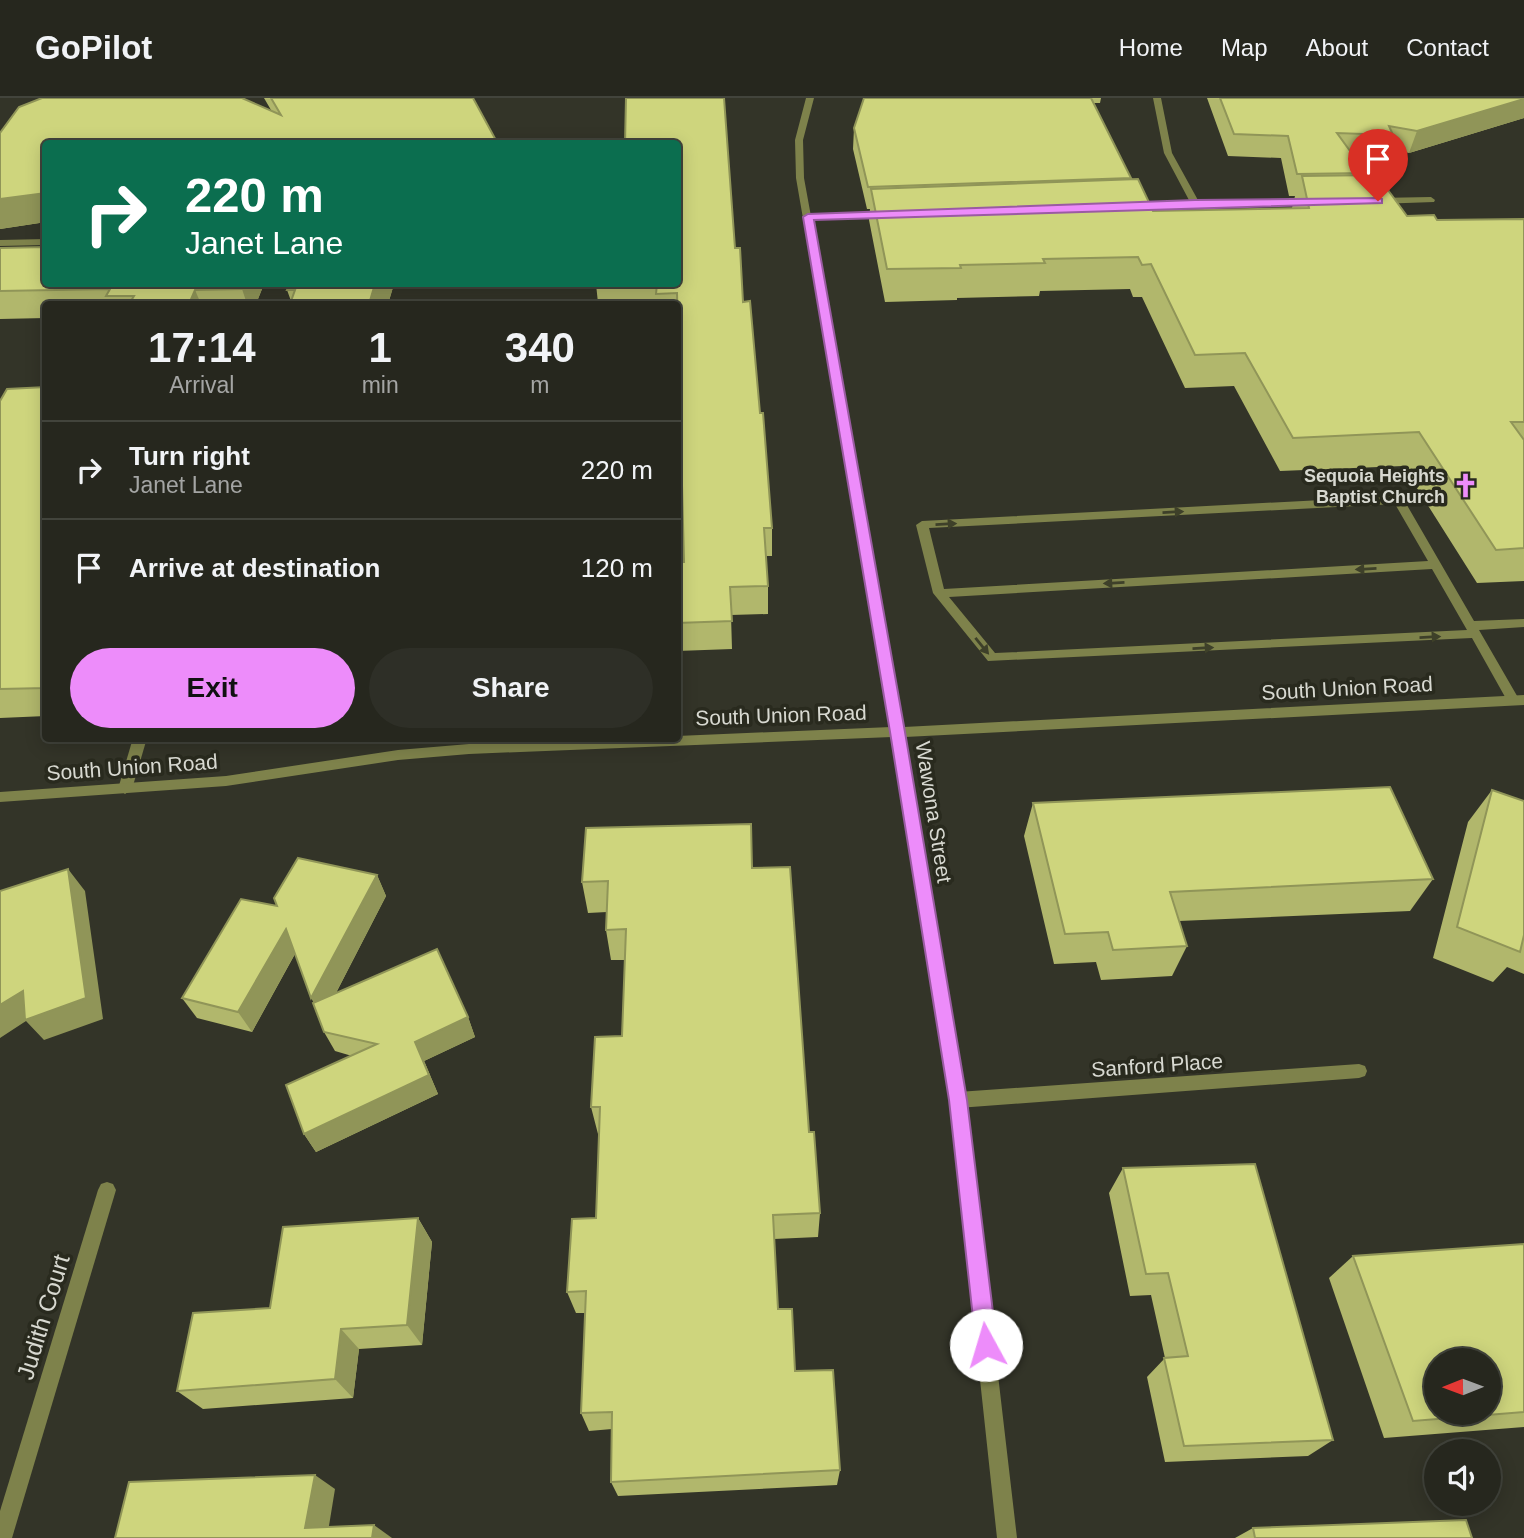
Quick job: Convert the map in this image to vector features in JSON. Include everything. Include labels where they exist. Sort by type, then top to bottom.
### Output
[{"type":"street","name":"Wawona Street","points":[[810,98],[799,140],[800,178],[898,732],[958,1100],[1007,1538]]},
{"type":"street","points":[[1157,98],[1168,152],[1195,203]]},
{"type":"street","points":[[1361,201],[1431,200]]},
{"type":"street","points":[[1126,206],[1320,202]]},
{"type":"street","points":[[808,217],[891,214]]},
{"type":"street","points":[[0,243],[42,242]]},
{"type":"street","points":[[1519,701],[1472,630],[1398,500],[922,525],[939,593],[992,658],[1472,630],[1524,623]]},
{"type":"street","points":[[939,593],[1434,565]]},
{"type":"street","name":"South Union Road","points":[[681,738],[898,732],[1519,701]]},
{"type":"street","points":[[125,789],[139,742]]},
{"type":"street","name":"South Union Road","points":[[0,797],[226,781],[398,755],[502,743],[538,742]]},
{"type":"street","name":"Sanford Place","points":[[958,1100],[1359,1071]]},
{"type":"street","name":"Judith Court","points":[[2,1538],[107,1190]]},
{"type":"building","points":[[42,98],[242,98],[281,115],[271,98],[473,98],[496,140],[42,140],[42,194],[0,199],[0,133],[19,107]]},
{"type":"building","points":[[626,98],[724,98],[735,248],[740,248],[743,302],[750,301],[760,413],[763,413],[772,528],[764,528],[768,586],[730,587],[732,621],[681,623],[681,562],[684,562],[681,301],[677,301],[677,293],[656,294],[657,287],[681,287],[681,140],[625,140]]},
{"type":"building","points":[[864,98],[1091,98],[1131,178],[868,187],[854,128]]},
{"type":"building","points":[[1220,98],[1524,99],[1417,131],[1389,126],[1393,135],[1337,133],[1366,173],[1297,174],[1288,136],[1234,134]]},
{"type":"building","points":[[1377,175],[1407,216],[1434,215],[1437,220],[1524,219],[1524,422],[1511,422],[1524,440],[1524,548],[1496,550],[1419,432],[1293,438],[1245,353],[1195,355],[1151,264],[1142,265],[1138,257],[1043,259],[1045,263],[887,269],[871,189],[1138,179],[1153,211],[1309,208],[1302,176]]},
{"type":"building","points":[[42,247],[42,287],[243,287],[195,290],[190,301],[131,301],[134,296],[106,296],[110,289],[0,291],[0,248]]},
{"type":"building","points":[[288,287],[374,287],[370,301],[291,301],[295,290],[287,290]]},
{"type":"building","points":[[42,387],[42,688],[0,689],[0,401],[7,389]]},
{"type":"building","points":[[1390,787],[1433,879],[1170,892],[1187,946],[1113,950],[1108,932],[1065,934],[1033,803]]},
{"type":"building","points":[[1492,790],[1524,801],[1524,935],[1520,952],[1457,927]]},
{"type":"building","points":[[751,824],[752,868],[790,867],[809,1132],[814,1132],[820,1213],[773,1215],[778,1309],[792,1309],[795,1371],[833,1370],[840,1470],[611,1482],[612,1412],[581,1413],[586,1291],[567,1292],[572,1219],[596,1218],[600,1107],[591,1107],[595,1037],[622,1036],[626,929],[606,930],[608,881],[582,882],[586,828]]},
{"type":"building","points":[[298,858],[377,875],[311,998],[286,929],[238,1012],[182,998],[241,899],[277,906],[274,898]]},
{"type":"building","points":[[68,869],[86,998],[25,1020],[23,991],[0,1005],[0,891]]},
{"type":"building","points":[[437,949],[468,1017],[415,1042],[429,1075],[304,1134],[286,1085],[377,1044],[324,1032],[313,1003]]},
{"type":"building","points":[[1255,1164],[1333,1440],[1184,1446],[1164,1358],[1188,1356],[1168,1273],[1146,1274],[1123,1168]]},
{"type":"building","points":[[418,1218],[407,1325],[341,1329],[335,1379],[177,1391],[193,1313],[270,1308],[283,1227]]},
{"type":"building","points":[[1524,1244],[1524,1412],[1502,1414],[1502,1348],[1424,1348],[1424,1420],[1413,1421],[1353,1256]]},
{"type":"building","points":[[315,1475],[305,1528],[374,1525],[372,1538],[115,1538],[129,1482]]},
{"type":"building","points":[[1466,1520],[1472,1538],[1255,1538],[1253,1528]]},
{"type":"place","name":"Sequoia Heights Baptist Church","points":[[1465,486]]},
{"type":"route","points":[[986,1345],[958,1100],[898,732],[808,217],[1195,203],[1378,201]]}]
